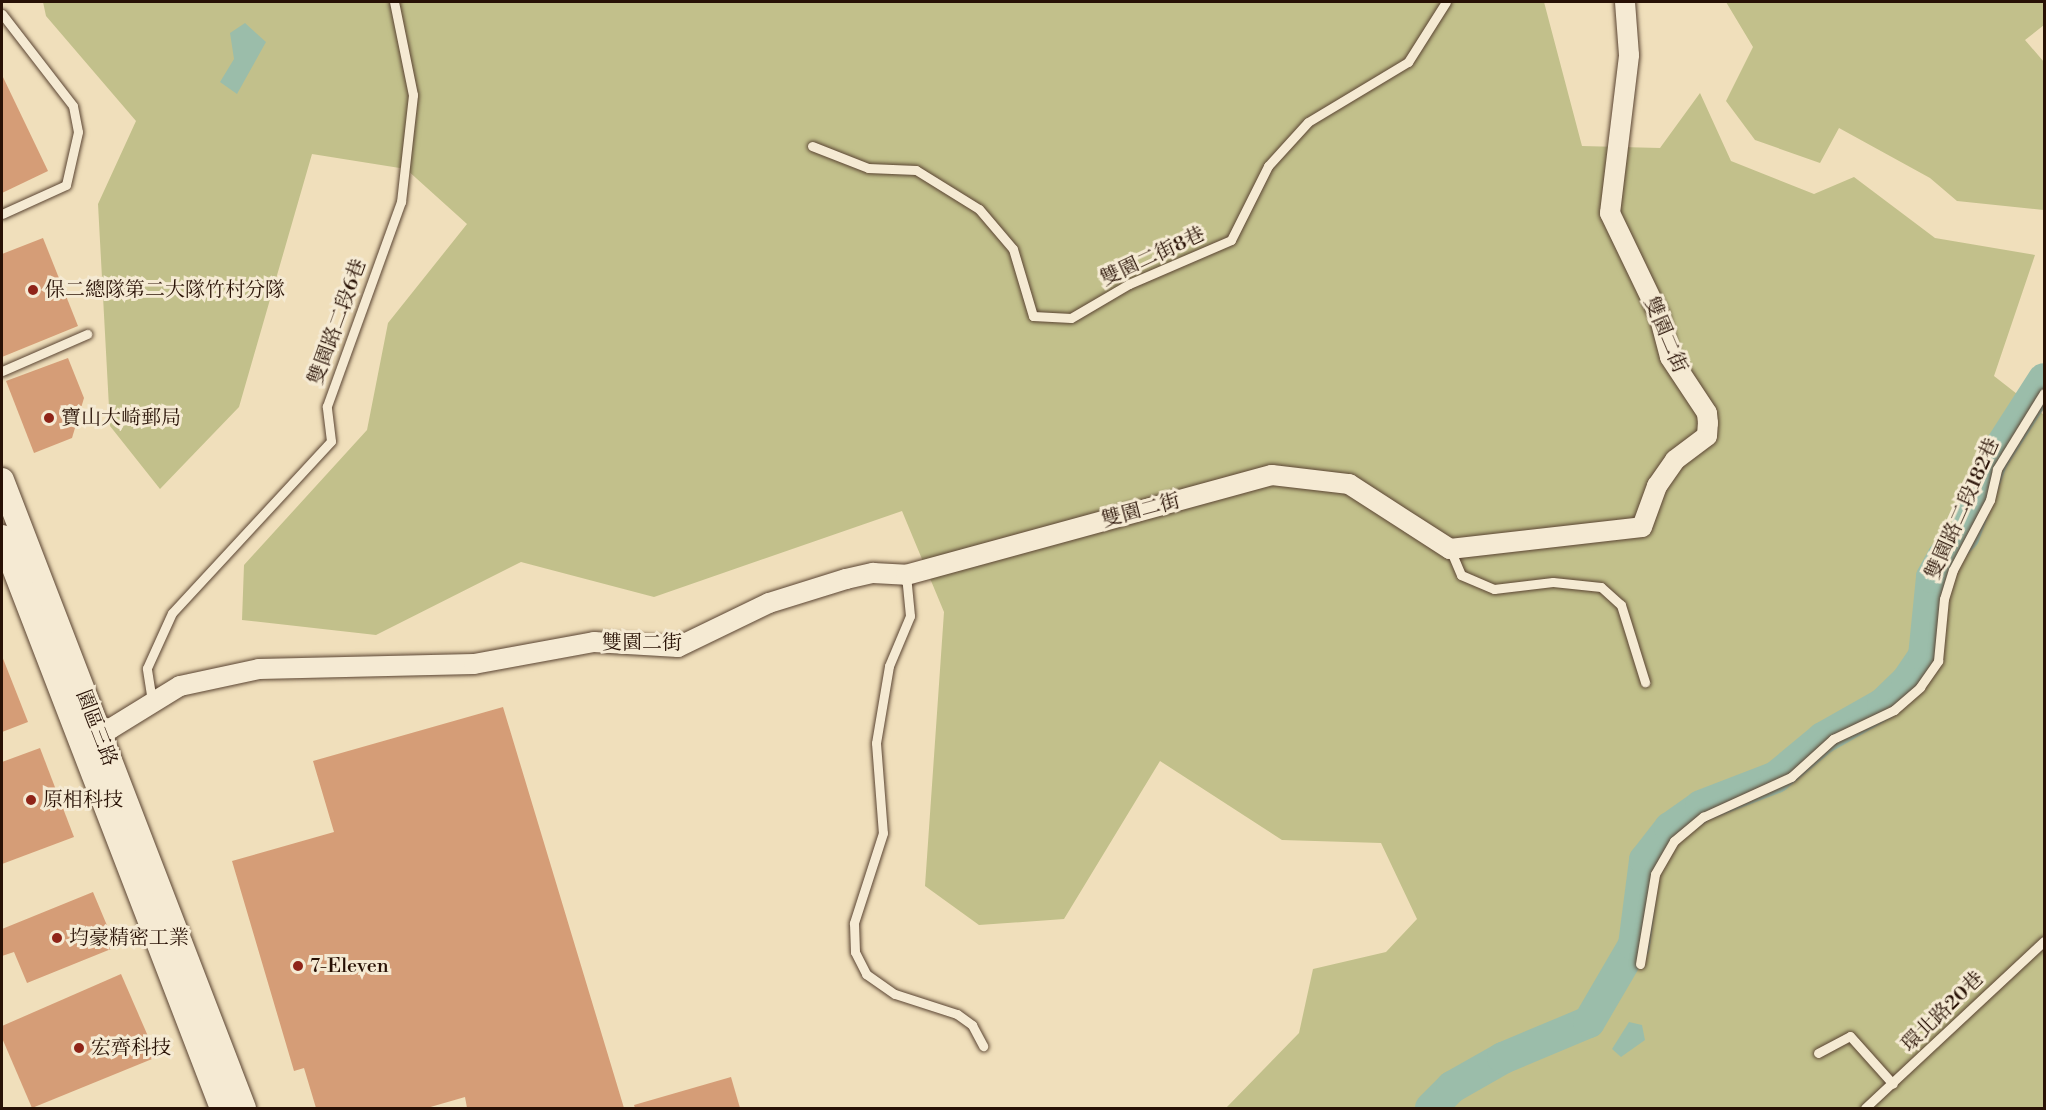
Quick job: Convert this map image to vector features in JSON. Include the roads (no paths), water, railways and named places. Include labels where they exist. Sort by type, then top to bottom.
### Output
[{"type":"street","name":"雙園二街","points":[[89,737],[180,687],[259,669],[474,664],[594,642],[678,647],[769,603],[873,573],[906,575],[1272,475],[1349,484],[1450,549],[1642,527],[1648,502],[1675,460],[1707,436],[1707,413],[1670,357],[1659,315],[1610,213],[1629,55],[1626,2]]},
{"type":"street","name":"園區三路","points":[[2,480],[89,737],[222,1108]]},
{"type":"street","name":"園區三路","points":[[2,537],[89,737],[244,1108]]},
{"type":"lane","name":"雙園路二段6巷","points":[[152,701],[147,668],[172,613],[331,441],[327,406],[401,202],[413,95],[394,2]]},
{"type":"lane","name":"雙園二街8巷","points":[[812,146],[868,168],[916,170],[979,209],[1013,249],[1033,316],[1071,318],[1129,284],[1231,240],[1268,166],[1308,122],[1408,62],[1446,2]]},
{"type":"lane","points":[[2,14],[73,106],[78,132],[66,184],[2,214]]},
{"type":"lane","points":[[2,372],[87,334]]},
{"type":"lane","name":"雙園路二段182巷","points":[[1640,964],[1655,874],[1674,841],[1703,817],[1791,777],[1833,739],[1894,710],[1920,687],[1938,661],[1944,599],[1953,570],[1990,500],[1997,469],[2044,393]]},
{"type":"lane","points":[[1450,549],[1461,575],[1494,590],[1553,582],[1601,587],[1621,604],[1644,682]]},
{"type":"lane","points":[[906,575],[910,616],[889,666],[876,743],[883,833],[854,923],[855,952],[866,974],[895,994],[957,1014],[972,1025],[983,1046]]},
{"type":"lane","name":"環北路20巷","points":[[1865,1108],[2044,941]]},
{"type":"lane","points":[[1818,1053],[1850,1036],[1893,1084]]},
{"type":"waterway","points":[[1431,1108],[1452,1087],[1503,1058],[1589,1022],[1634,945],[1645,860],[1670,828],[1701,806],[1776,777],[1823,738],[1883,704],[1907,681],[1924,656],[1932,577],[1943,557],[1964,535],[1992,460],[2044,379]]},
{"type":"place","name":"保二總隊第二大隊竹村分隊","points":[[33,290]]},
{"type":"place","name":"寶山大崎郵局","points":[[49,418]]},
{"type":"place","name":"原相科技","points":[[31,800]]},
{"type":"place","name":"均豪精密工業","points":[[57,938]]},
{"type":"place","name":"7-Eleven","points":[[298,966]]},
{"type":"place","name":"宏齊科技","points":[[79,1048]]}]
